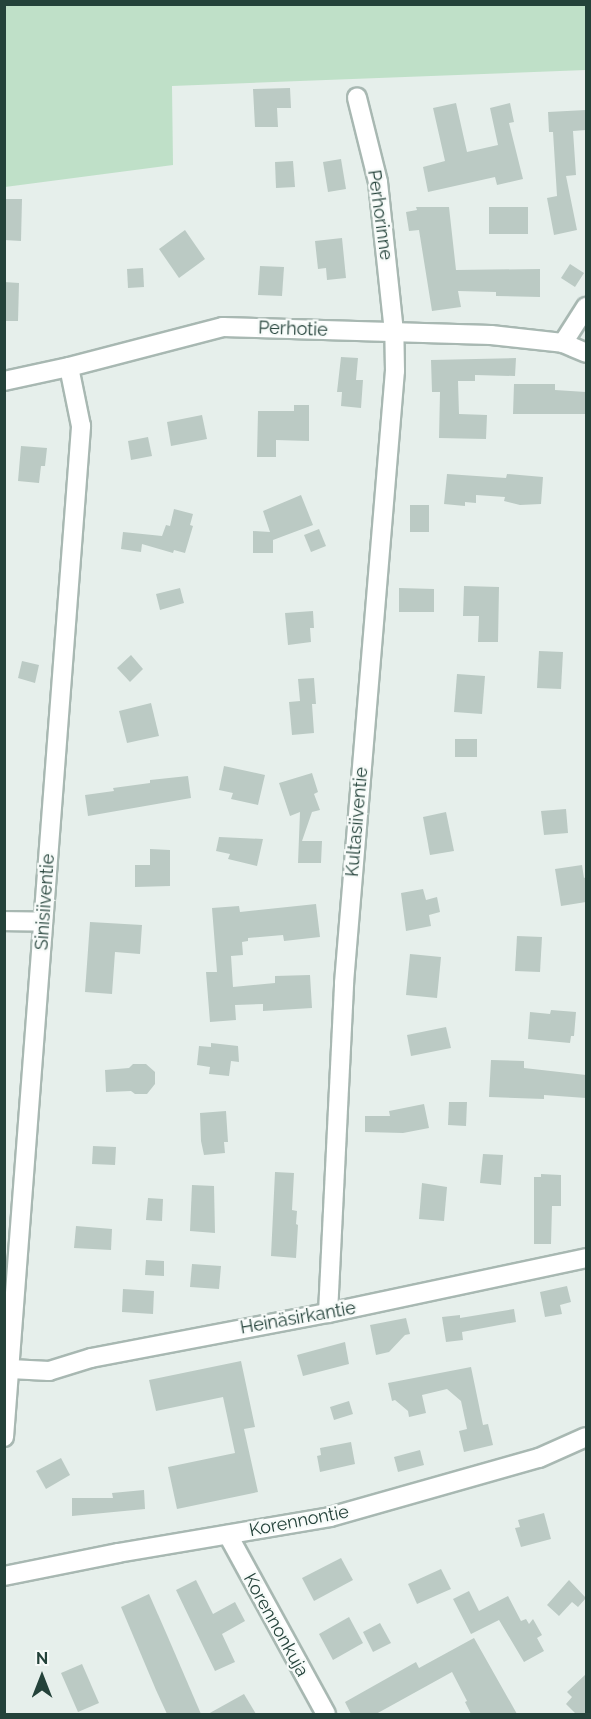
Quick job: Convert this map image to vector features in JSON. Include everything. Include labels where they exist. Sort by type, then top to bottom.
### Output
[{"type":"street","name":"Perhorinne","points":[[357,98],[378,182],[394,332]]},
{"type":"street","points":[[563,343],[586,307]]},
{"type":"street","name":"Perhotie","points":[[4,381],[69,367],[223,327],[491,335],[563,343],[586,353]]},
{"type":"street","name":"Kultasiiventie","points":[[328,1313],[344,983],[395,371],[394,332]]},
{"type":"street","name":"Sinisiiventie","points":[[4,1437],[81,426],[69,367]]},
{"type":"street","points":[[4,921],[43,922]]},
{"type":"street","name":"Heinäsirkantie","points":[[10,1369],[49,1371],[91,1358],[328,1313],[586,1258]]},
{"type":"street","name":"Korennontie","points":[[4,1576],[371,1507],[539,1458],[586,1437]]},
{"type":"street","name":"Korennonkuja","points":[[228,1534],[326,1714]]},
{"type":"green space","points":[[4,5],[586,5],[586,70],[172,86],[173,165],[5,187]]},
{"type":"building","points":[[290,88],[291,108],[277,108],[278,127],[255,127],[253,89]]},
{"type":"building","points":[[456,103],[467,152],[498,145],[490,108],[510,103],[514,122],[509,123],[523,179],[497,185],[495,177],[428,192],[423,167],[445,161],[433,108]]},
{"type":"building","points":[[586,110],[586,130],[573,131],[576,175],[566,176],[577,230],[554,235],[547,198],[557,196],[553,132],[549,132],[548,112]]},
{"type":"building","points":[[341,159],[346,189],[328,192],[323,162]]},
{"type":"building","points":[[293,161],[295,187],[276,188],[275,162]]},
{"type":"building","points":[[5,199],[22,199],[21,241],[4,240]]},
{"type":"building","points":[[416,207],[449,207],[456,270],[540,269],[540,297],[496,296],[496,292],[458,291],[461,307],[432,311],[419,230],[409,231],[406,212],[417,210]]},
{"type":"building","points":[[489,207],[528,207],[528,234],[489,234]]},
{"type":"building","points":[[185,230],[205,259],[179,278],[159,249]]},
{"type":"building","points":[[342,238],[346,278],[327,280],[326,268],[318,269],[315,241]]},
{"type":"building","points":[[570,264],[584,273],[575,287],[561,278]]},
{"type":"building","points":[[260,266],[284,267],[282,296],[258,295]]},
{"type":"building","points":[[143,268],[144,287],[128,288],[127,269]]},
{"type":"building","points":[[4,282],[19,283],[18,321],[4,321]]},
{"type":"building","points":[[341,357],[358,358],[356,380],[363,380],[361,408],[341,406],[342,392],[337,392]]},
{"type":"building","points":[[516,358],[515,376],[475,375],[475,381],[458,381],[459,414],[487,415],[486,439],[439,438],[440,392],[432,392],[431,360]]},
{"type":"building","points":[[514,384],[555,384],[555,390],[586,392],[586,414],[513,414]]},
{"type":"building","points":[[294,405],[309,405],[309,441],[276,440],[276,457],[257,457],[258,411],[294,411]]},
{"type":"building","points":[[202,415],[207,439],[171,446],[167,422]]},
{"type":"building","points":[[148,437],[152,456],[131,460],[128,441]]},
{"type":"building","points":[[21,446],[47,448],[45,466],[41,466],[39,483],[18,481]]},
{"type":"building","points":[[447,474],[506,478],[507,474],[543,477],[541,504],[520,505],[504,501],[505,497],[476,495],[476,503],[465,502],[465,506],[444,504]]},
{"type":"building","points":[[301,495],[313,525],[273,540],[273,553],[253,553],[253,531],[270,532],[263,511]]},
{"type":"building","points":[[410,505],[429,505],[429,532],[410,532]]},
{"type":"building","points":[[174,509],[193,514],[190,525],[193,526],[185,553],[174,550],[173,553],[142,544],[141,552],[121,549],[123,532],[162,536],[166,525],[170,526]]},
{"type":"building","points":[[319,529],[326,546],[311,552],[304,535]]},
{"type":"building","points":[[464,586],[499,587],[498,642],[478,642],[479,616],[463,616]]},
{"type":"building","points":[[180,588],[184,603],[160,610],[156,594]]},
{"type":"building","points":[[399,588],[434,589],[434,612],[399,612]]},
{"type":"building","points":[[313,611],[314,628],[310,628],[311,642],[288,645],[285,613]]},
{"type":"building","points":[[539,651],[563,652],[561,689],[537,688]]},
{"type":"building","points":[[131,655],[143,669],[130,682],[117,668]]},
{"type":"building","points":[[22,661],[39,665],[35,683],[18,678]]},
{"type":"building","points":[[457,674],[485,676],[482,714],[454,712]]},
{"type":"building","points":[[314,678],[316,704],[312,704],[314,733],[292,735],[289,702],[300,701],[298,679]]},
{"type":"building","points":[[151,703],[159,736],[127,743],[119,711]]},
{"type":"building","points":[[455,739],[477,739],[477,757],[455,757]]},
{"type":"building","points":[[224,766],[265,775],[258,805],[231,799],[233,793],[219,790]]},
{"type":"building","points":[[312,773],[318,792],[314,794],[320,810],[312,812],[302,841],[322,841],[321,863],[298,863],[300,812],[290,816],[279,783]]},
{"type":"building","points":[[188,776],[191,798],[88,816],[85,795],[114,791],[113,788],[150,783],[150,780]]},
{"type":"building","points":[[566,809],[568,833],[544,835],[541,811]]},
{"type":"building","points":[[446,812],[454,851],[430,855],[423,817]]},
{"type":"building","points":[[219,837],[263,839],[257,866],[228,859],[230,854],[216,851]]},
{"type":"building","points":[[150,849],[170,850],[170,886],[135,887],[135,865],[150,865]]},
{"type":"building","points":[[582,865],[584,878],[586,877],[586,902],[561,906],[555,869]]},
{"type":"building","points":[[423,889],[426,900],[437,897],[440,912],[429,915],[431,926],[406,931],[401,893]]},
{"type":"building","points":[[316,904],[320,937],[284,941],[283,935],[248,938],[248,941],[242,942],[243,955],[231,956],[233,987],[275,983],[275,976],[310,975],[312,1008],[263,1011],[263,1004],[235,1005],[236,1020],[210,1022],[206,972],[217,972],[212,908],[239,906],[240,912]]},
{"type":"building","points":[[90,922],[142,925],[140,954],[115,952],[112,994],[85,992]]},
{"type":"building","points":[[517,936],[542,937],[540,972],[515,971]]},
{"type":"building","points":[[410,954],[441,957],[437,998],[406,995]]},
{"type":"building","points":[[551,1010],[576,1012],[574,1036],[571,1036],[570,1043],[528,1039],[530,1012],[550,1014]]},
{"type":"building","points":[[446,1027],[451,1048],[411,1056],[407,1035]]},
{"type":"building","points":[[211,1043],[238,1046],[239,1062],[231,1061],[229,1076],[209,1074],[210,1067],[197,1065],[199,1046],[211,1047]]},
{"type":"building","points":[[491,1060],[524,1061],[524,1068],[586,1075],[586,1098],[544,1095],[544,1099],[489,1097]]},
{"type":"building","points":[[133,1064],[146,1064],[155,1072],[155,1084],[147,1094],[135,1094],[131,1091],[106,1092],[105,1070],[129,1068]]},
{"type":"building","points":[[449,1102],[467,1102],[466,1126],[448,1125]]},
{"type":"building","points":[[424,1104],[429,1128],[403,1133],[365,1132],[365,1116],[390,1116],[389,1111]]},
{"type":"building","points":[[226,1111],[228,1142],[224,1142],[225,1153],[204,1155],[200,1113]]},
{"type":"building","points":[[93,1146],[116,1147],[115,1165],[92,1164]]},
{"type":"building","points":[[483,1154],[503,1155],[501,1185],[480,1183]]},
{"type":"building","points":[[275,1172],[294,1173],[292,1210],[297,1211],[296,1258],[271,1256]]},
{"type":"building","points":[[541,1174],[561,1175],[561,1206],[552,1206],[551,1244],[534,1244],[534,1177],[541,1177]]},
{"type":"building","points":[[422,1183],[447,1187],[444,1221],[419,1219]]},
{"type":"building","points":[[192,1185],[214,1186],[215,1233],[190,1231]]},
{"type":"building","points":[[148,1198],[163,1199],[162,1221],[146,1220]]},
{"type":"building","points":[[76,1226],[112,1229],[111,1250],[74,1248]]},
{"type":"building","points":[[146,1260],[164,1261],[164,1276],[145,1275]]},
{"type":"building","points":[[192,1264],[221,1266],[219,1289],[190,1287]]},
{"type":"building","points":[[567,1286],[571,1302],[560,1305],[562,1314],[545,1317],[540,1292]]},
{"type":"building","points":[[123,1289],[154,1291],[153,1314],[122,1312]]},
{"type":"building","points":[[514,1309],[516,1322],[462,1332],[463,1340],[446,1342],[442,1317],[460,1315],[460,1318]]},
{"type":"building","points":[[406,1318],[410,1334],[405,1335],[389,1352],[376,1355],[370,1325]]},
{"type":"building","points":[[345,1342],[349,1364],[303,1376],[297,1355]]},
{"type":"building","points":[[241,1361],[255,1427],[244,1429],[258,1492],[177,1509],[168,1467],[235,1453],[223,1397],[156,1411],[149,1380]]},
{"type":"building","points":[[471,1367],[483,1425],[488,1424],[493,1445],[464,1452],[459,1431],[467,1429],[461,1401],[447,1389],[422,1395],[426,1413],[409,1417],[408,1411],[395,1400],[392,1401],[388,1383]]},
{"type":"building","points":[[349,1401],[353,1414],[334,1420],[330,1407]]},
{"type":"building","points":[[351,1442],[355,1464],[320,1472],[317,1456],[321,1455],[320,1448]]},
{"type":"building","points":[[420,1450],[424,1465],[398,1472],[394,1457]]},
{"type":"building","points":[[61,1458],[70,1475],[46,1489],[36,1471]]},
{"type":"building","points":[[144,1490],[145,1509],[72,1516],[72,1498],[113,1498],[112,1493]]},
{"type":"building","points":[[544,1513],[551,1539],[521,1547],[515,1528],[520,1527],[518,1520]]},
{"type":"building","points":[[341,1558],[353,1580],[314,1601],[302,1578]]},
{"type":"building","points":[[441,1569],[451,1589],[417,1604],[408,1584]]},
{"type":"building","points":[[196,1580],[213,1614],[235,1602],[245,1621],[222,1634],[235,1662],[215,1671],[176,1590]]},
{"type":"building","points":[[569,1580],[586,1598],[578,1607],[572,1602],[559,1616],[547,1605]]},
{"type":"building","points":[[469,1591],[479,1611],[508,1596],[521,1621],[526,1619],[529,1624],[533,1619],[542,1635],[537,1638],[544,1651],[524,1662],[499,1620],[471,1634],[453,1599]]},
{"type":"building","points":[[149,1594],[201,1714],[167,1714],[156,1690],[121,1607]]},
{"type":"building","points":[[349,1617],[363,1643],[333,1660],[319,1634]]},
{"type":"building","points":[[380,1623],[391,1643],[373,1652],[363,1632]]},
{"type":"building","points":[[474,1638],[517,1714],[471,1714],[452,1672],[376,1714],[351,1714],[345,1702],[416,1662],[419,1668]]},
{"type":"building","points":[[82,1664],[99,1703],[78,1712],[61,1673]]},
{"type":"building","points":[[586,1674],[586,1714],[576,1714],[566,1704],[572,1697],[567,1692]]},
{"type":"building","points":[[244,1694],[256,1714],[208,1714]]}]
